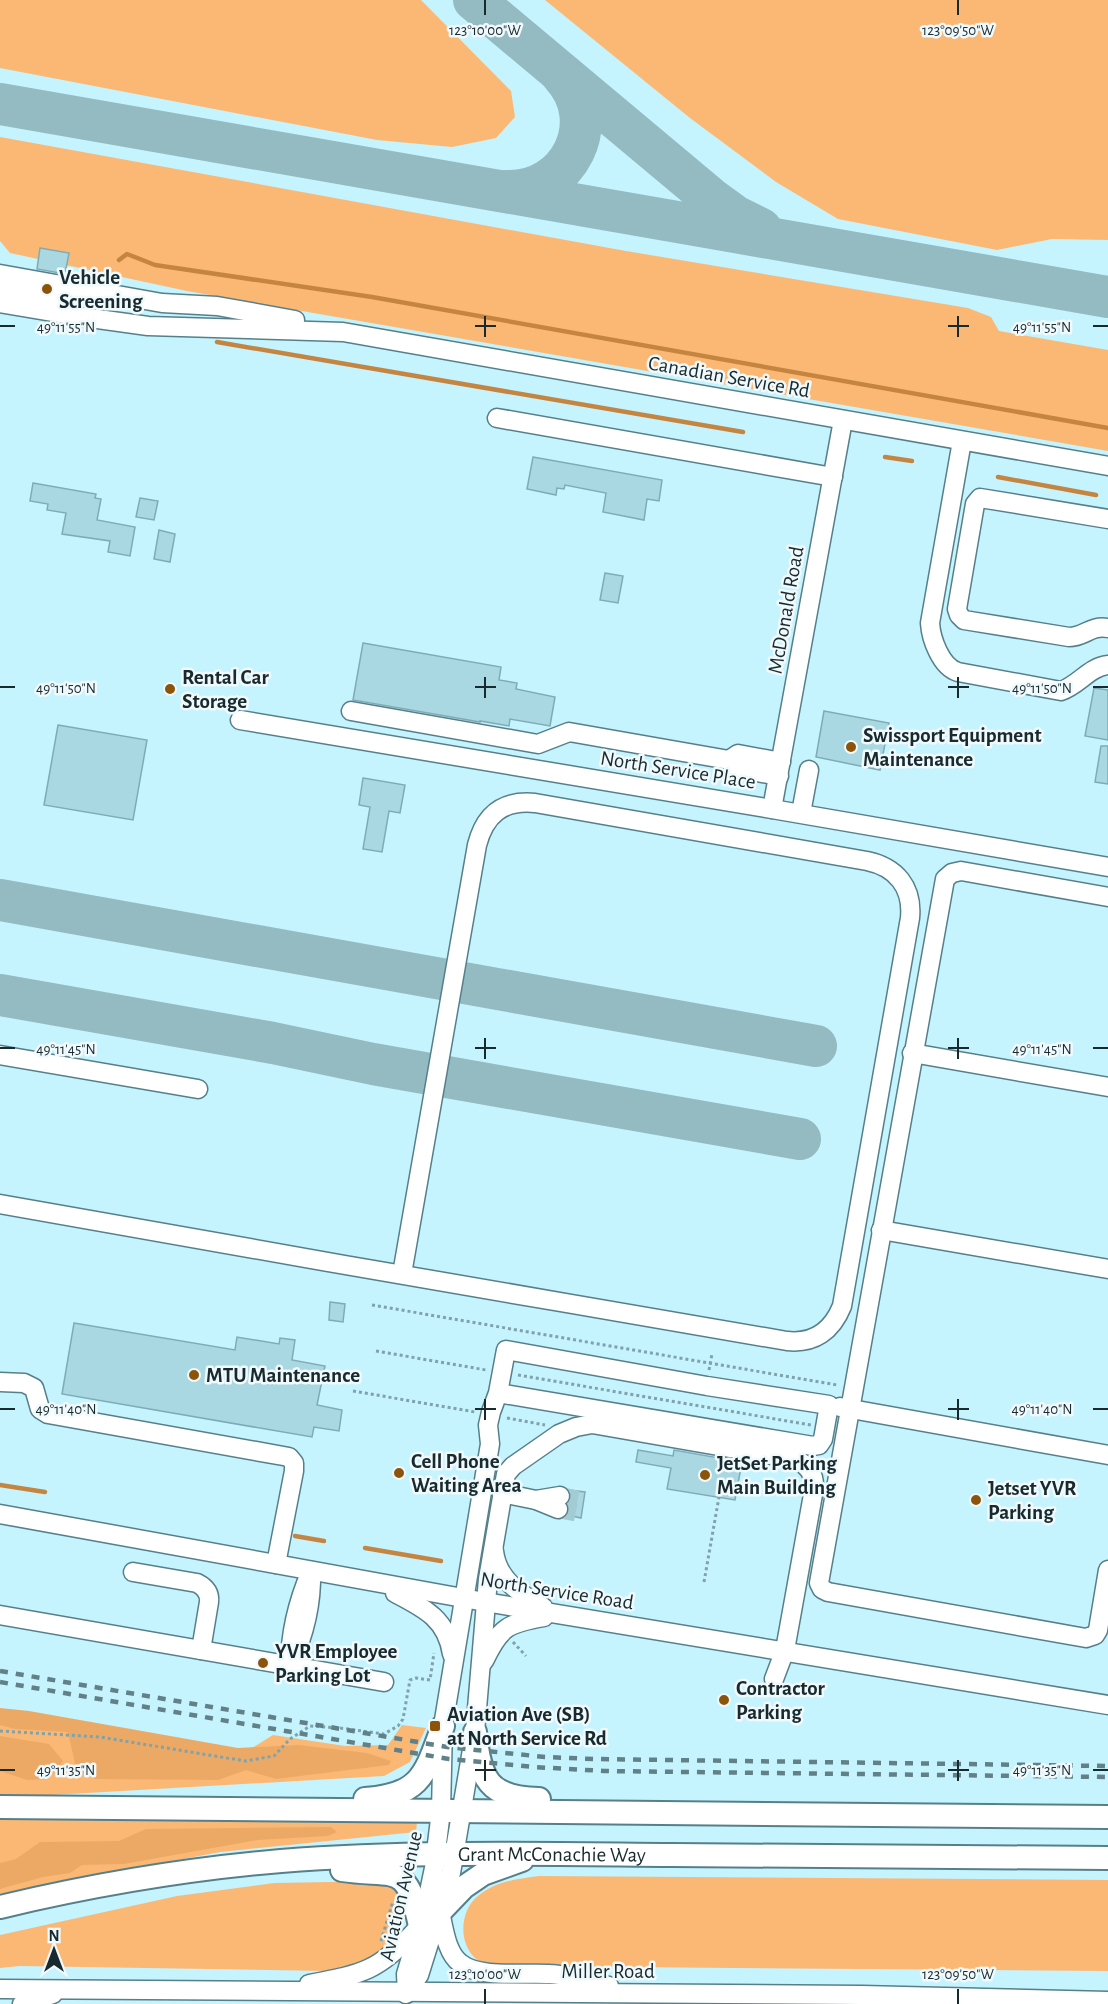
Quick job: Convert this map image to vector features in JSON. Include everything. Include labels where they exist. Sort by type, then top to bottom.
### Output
[{"type":"main road","points":[[224,1810],[391,1797],[420,1779],[427,1768],[443,1726]]},
{"type":"main road","points":[[475,1732],[478,1757],[485,1776],[496,1789],[511,1797],[628,1800],[701,1812]]},
{"type":"main road","name":"Grant McConachie Way","points":[[0,1807],[1108,1817]]},
{"type":"main road","name":"Grant McConachie Way","points":[[0,1906],[128,1881],[281,1861],[445,1854],[1108,1858]]},
{"type":"main road","points":[[440,1912],[464,1887],[483,1874],[541,1854]]},
{"type":"main road","points":[[281,1861],[346,1871],[376,1871],[393,1874],[409,1887],[416,1903],[420,1926]]},
{"type":"street","points":[[0,274],[162,303],[217,306],[316,324],[343,332]]},
{"type":"street","points":[[0,287],[159,314],[279,317]]},
{"type":"street","points":[[0,303],[148,326],[343,332]]},
{"type":"street","name":"Canadian Service Rd","points":[[343,332],[1108,466]]},
{"type":"street","points":[[496,418],[833,477]]},
{"type":"street","name":"McDonald Road","points":[[772,808],[843,420]]},
{"type":"street","points":[[962,441],[930,623],[933,639],[946,663],[952,670],[958,672],[1061,691],[1098,667],[1108,665]]},
{"type":"street","points":[[1108,519],[980,498],[975,504],[957,609],[964,620],[1069,637],[1076,637],[1095,627],[1108,628]]},
{"type":"street","points":[[351,711],[538,744],[569,732],[729,760],[735,768],[780,769]]},
{"type":"street","name":"North Service Place","points":[[240,720],[772,808],[1108,867]]},
{"type":"street","points":[[801,813],[809,770]]},
{"type":"street","points":[[0,1204],[402,1274],[787,1341],[806,1341],[830,1329],[842,1306],[909,918],[910,900],[900,878],[885,867],[867,861],[535,803],[518,802],[495,812],[482,829],[477,845],[402,1274]]},
{"type":"street","points":[[1108,897],[961,871],[948,876],[944,883],[819,1583],[822,1589],[828,1592],[1086,1638],[1095,1635],[1098,1630],[1108,1570]]},
{"type":"street","points":[[912,1053],[1108,1087]]},
{"type":"street","points":[[0,1055],[194,1089]]},
{"type":"street","points":[[881,1230],[1108,1269]]},
{"type":"street","name":"Aviation Avenue","points":[[451,1811],[443,1726],[490,1444],[499,1427],[501,1414],[498,1393],[506,1350],[706,1386],[829,1405]]},
{"type":"street","points":[[0,1382],[24,1383],[34,1388],[40,1409],[48,1414],[289,1457],[294,1463],[294,1471],[276,1564]]},
{"type":"street","points":[[498,1393],[813,1446],[819,1445],[823,1439],[829,1405],[1108,1455]]},
{"type":"street","name":"Aviation Avenue","points":[[404,1999],[406,1974],[445,1854],[451,1811],[475,1732],[485,1602],[506,1474],[513,1466],[566,1430],[592,1424],[794,1459],[809,1468],[814,1489]]},
{"type":"street","points":[[774,1678],[785,1650],[814,1489],[835,1492]]},
{"type":"street","points":[[502,1493],[559,1503]]},
{"type":"street","name":"North Service Road","points":[[0,1514],[558,1615],[1107,1699]]},
{"type":"street","points":[[493,1544],[497,1565],[513,1588],[558,1615]]},
{"type":"street","points":[[290,1666],[290,1645],[303,1592],[311,1571]]},
{"type":"street","points":[[133,1572],[197,1583],[205,1588],[209,1595],[209,1602],[201,1650]]},
{"type":"street","points":[[377,1583],[424,1608],[438,1621],[450,1638],[453,1666]]},
{"type":"street","points":[[0,1615],[384,1682]]},
{"type":"street","points":[[480,1674],[487,1654],[508,1626],[517,1622],[558,1615]]},
{"type":"street","name":"Aviation Avenue","points":[[404,1999],[419,1975],[451,1874],[445,1854]]},
{"type":"street","points":[[440,1912],[448,1946],[458,1962],[466,1967],[489,1972],[553,1974],[646,1994]]},
{"type":"street","points":[[272,1992],[365,1972],[392,1956],[420,1926]]},
{"type":"street","name":"Miller Road","points":[[0,1989],[272,1992],[404,1999],[646,1994],[667,1999],[1108,2001]]},
{"type":"street","points":[[22,2004],[69,1989]]},
{"type":"path","points":[[372,1305],[839,1385]]},
{"type":"path","points":[[376,1351],[494,1371]]},
{"type":"path","points":[[708,1378],[712,1354]]},
{"type":"path","points":[[511,1374],[819,1426]]},
{"type":"path","points":[[353,1391],[475,1412]]},
{"type":"path","points":[[702,1414],[704,1398]]},
{"type":"path","points":[[505,1418],[553,1426]]},
{"type":"path","points":[[704,1582],[719,1497]]},
{"type":"path","points":[[509,1638],[526,1656]]},
{"type":"path","points":[[0,1731],[100,1737],[245,1761],[274,1756],[290,1739],[310,1726],[384,1734],[398,1726],[403,1719],[410,1680],[416,1678],[430,1680],[434,1646]]},
{"type":"path","points":[[378,1951],[394,1896]]},
{"type":"shaded area","points":[[0,0],[421,0],[511,91],[515,117],[496,138],[452,147],[377,140],[0,68]]},
{"type":"shaded area","points":[[545,0],[1108,0],[1108,240],[1052,239],[997,250],[838,219],[776,182],[690,118]]},
{"type":"shaded area","points":[[0,137],[626,251],[968,308],[991,317],[999,331],[1108,350],[1108,451],[187,291],[10,253],[0,241]]},
{"type":"shaded area","points":[[0,1708],[29,1711],[238,1748],[299,1745],[367,1753],[391,1761],[389,1765],[276,1779],[246,1770],[218,1780],[95,1779],[77,1773],[68,1732],[15,1729],[0,1725]]},
{"type":"shaded area","points":[[0,1714],[244,1753],[273,1735],[345,1746],[388,1745],[402,1725],[426,1728],[410,1762],[384,1776],[0,1798]]},
{"type":"shaded area","points":[[0,1736],[49,1744],[63,1761],[49,1779],[27,1780],[0,1771]]},
{"type":"shaded area","points":[[0,1818],[417,1822],[416,1832],[220,1852],[0,1894]]},
{"type":"shaded area","points":[[331,1827],[337,1832],[328,1836],[258,1840],[124,1864],[82,1865],[70,1873],[43,1877],[0,1889],[0,1863],[16,1859],[40,1842],[119,1841],[146,1829]]},
{"type":"shaded area","points":[[539,1876],[1108,1880],[1108,1971],[496,1966],[477,1959],[466,1944],[463,1926],[472,1902],[485,1891],[499,1884]]},
{"type":"shaded area","points":[[274,1883],[381,1883],[394,1888],[405,1910],[404,1920],[394,1939],[386,1947],[352,1968],[327,1971],[20,1966],[0,1968],[0,1935],[177,1896]]},
{"type":"building","points":[[40,248],[69,253],[65,274],[37,269]]},
{"type":"building","points":[[533,457],[662,480],[659,501],[647,499],[644,520],[603,512],[606,493],[565,485],[564,489],[557,488],[556,495],[527,489]]},
{"type":"building","points":[[33,483],[96,494],[95,498],[101,499],[97,520],[135,527],[130,556],[108,552],[110,541],[62,534],[66,513],[47,510],[48,504],[30,501]]},
{"type":"building","points":[[140,498],[158,501],[154,520],[136,517]]},
{"type":"building","points":[[159,530],[175,534],[170,562],[154,559]]},
{"type":"building","points":[[605,573],[623,576],[618,603],[600,600]]},
{"type":"building","points":[[363,643],[501,667],[499,680],[517,683],[516,689],[555,697],[550,726],[510,719],[509,726],[353,700]]},
{"type":"building","points":[[1094,688],[1108,690],[1108,740],[1085,736]]},
{"type":"building","name":"Swissport Equipment Maintenance","points":[[824,711],[889,723],[880,770],[816,757]]},
{"type":"building","points":[[58,725],[147,740],[133,820],[44,805]]},
{"type":"building","points":[[1101,746],[1108,746],[1108,784],[1095,782]]},
{"type":"building","points":[[363,778],[405,785],[400,813],[389,811],[382,852],[363,849],[370,807],[359,805]]},
{"type":"building","points":[[330,1302],[345,1304],[343,1322],[329,1320]]},
{"type":"building","name":"MTU Maintenance","points":[[74,1323],[235,1350],[237,1337],[279,1344],[280,1338],[295,1340],[292,1360],[325,1366],[317,1405],[342,1410],[339,1431],[314,1427],[312,1437],[62,1394]]},
{"type":"building","name":"JetSet Parking Main Building","points":[[638,1450],[673,1456],[674,1450],[742,1462],[735,1500],[667,1489],[671,1468],[636,1462]]},
{"type":"building","points":[[569,1490],[585,1492],[581,1518],[567,1515],[571,1495]]},
{"type":"waterway","points":[[119,260],[127,254],[155,265],[372,297],[1108,428]]},
{"type":"waterway","points":[[217,342],[743,432]]},
{"type":"waterway","points":[[885,457],[912,461]]},
{"type":"waterway","points":[[998,477],[1096,495]]},
{"type":"waterway","points":[[0,1485],[45,1492]]},
{"type":"waterway","points":[[295,1536],[324,1541]]},
{"type":"waterway","points":[[365,1548],[441,1561]]},
{"type":"taxiway","points":[[474,0],[713,200],[735,216],[761,229]]},
{"type":"taxiway","points":[[507,191],[529,189],[548,180],[563,168],[574,151],[580,133],[580,113],[575,94],[562,75]]},
{"type":"taxiway","points":[[0,104],[1108,297]]},
{"type":"taxiway","points":[[0,900],[816,1046]]},
{"type":"taxiway","points":[[0,995],[273,1043],[373,1064],[800,1139]]},
{"type":"tunnel","points":[[560,1496],[585,1501]]},
{"type":"tunnel","points":[[558,1509],[583,1514]]},
{"type":"railway","points":[[0,1671],[447,1747],[545,1757],[1108,1766]]},
{"type":"railway","points":[[0,1682],[449,1759],[534,1767],[604,1771],[1108,1777]]},
{"type":"place","name":"Vehicle Screening","points":[[47,289]]},
{"type":"place","name":"Rental Car Storage","points":[[170,689]]},
{"type":"place","name":"Swissport Equipment Maintenance","points":[[851,747]]},
{"type":"place","name":"MTU Maintenance","points":[[194,1375]]},
{"type":"place","name":"Cell Phone Waiting Area","points":[[399,1473]]},
{"type":"place","name":"JetSet Parking Main Building","points":[[705,1475]]},
{"type":"place","name":"Jetset YVR Parking","points":[[976,1500]]},
{"type":"place","name":"YVR Employee Parking Lot","points":[[263,1663]]},
{"type":"place","name":"Contractor Parking","points":[[724,1700]]},
{"type":"place","name":"Aviation Ave (SB) at North Service Rd","points":[[435,1726]]}]
